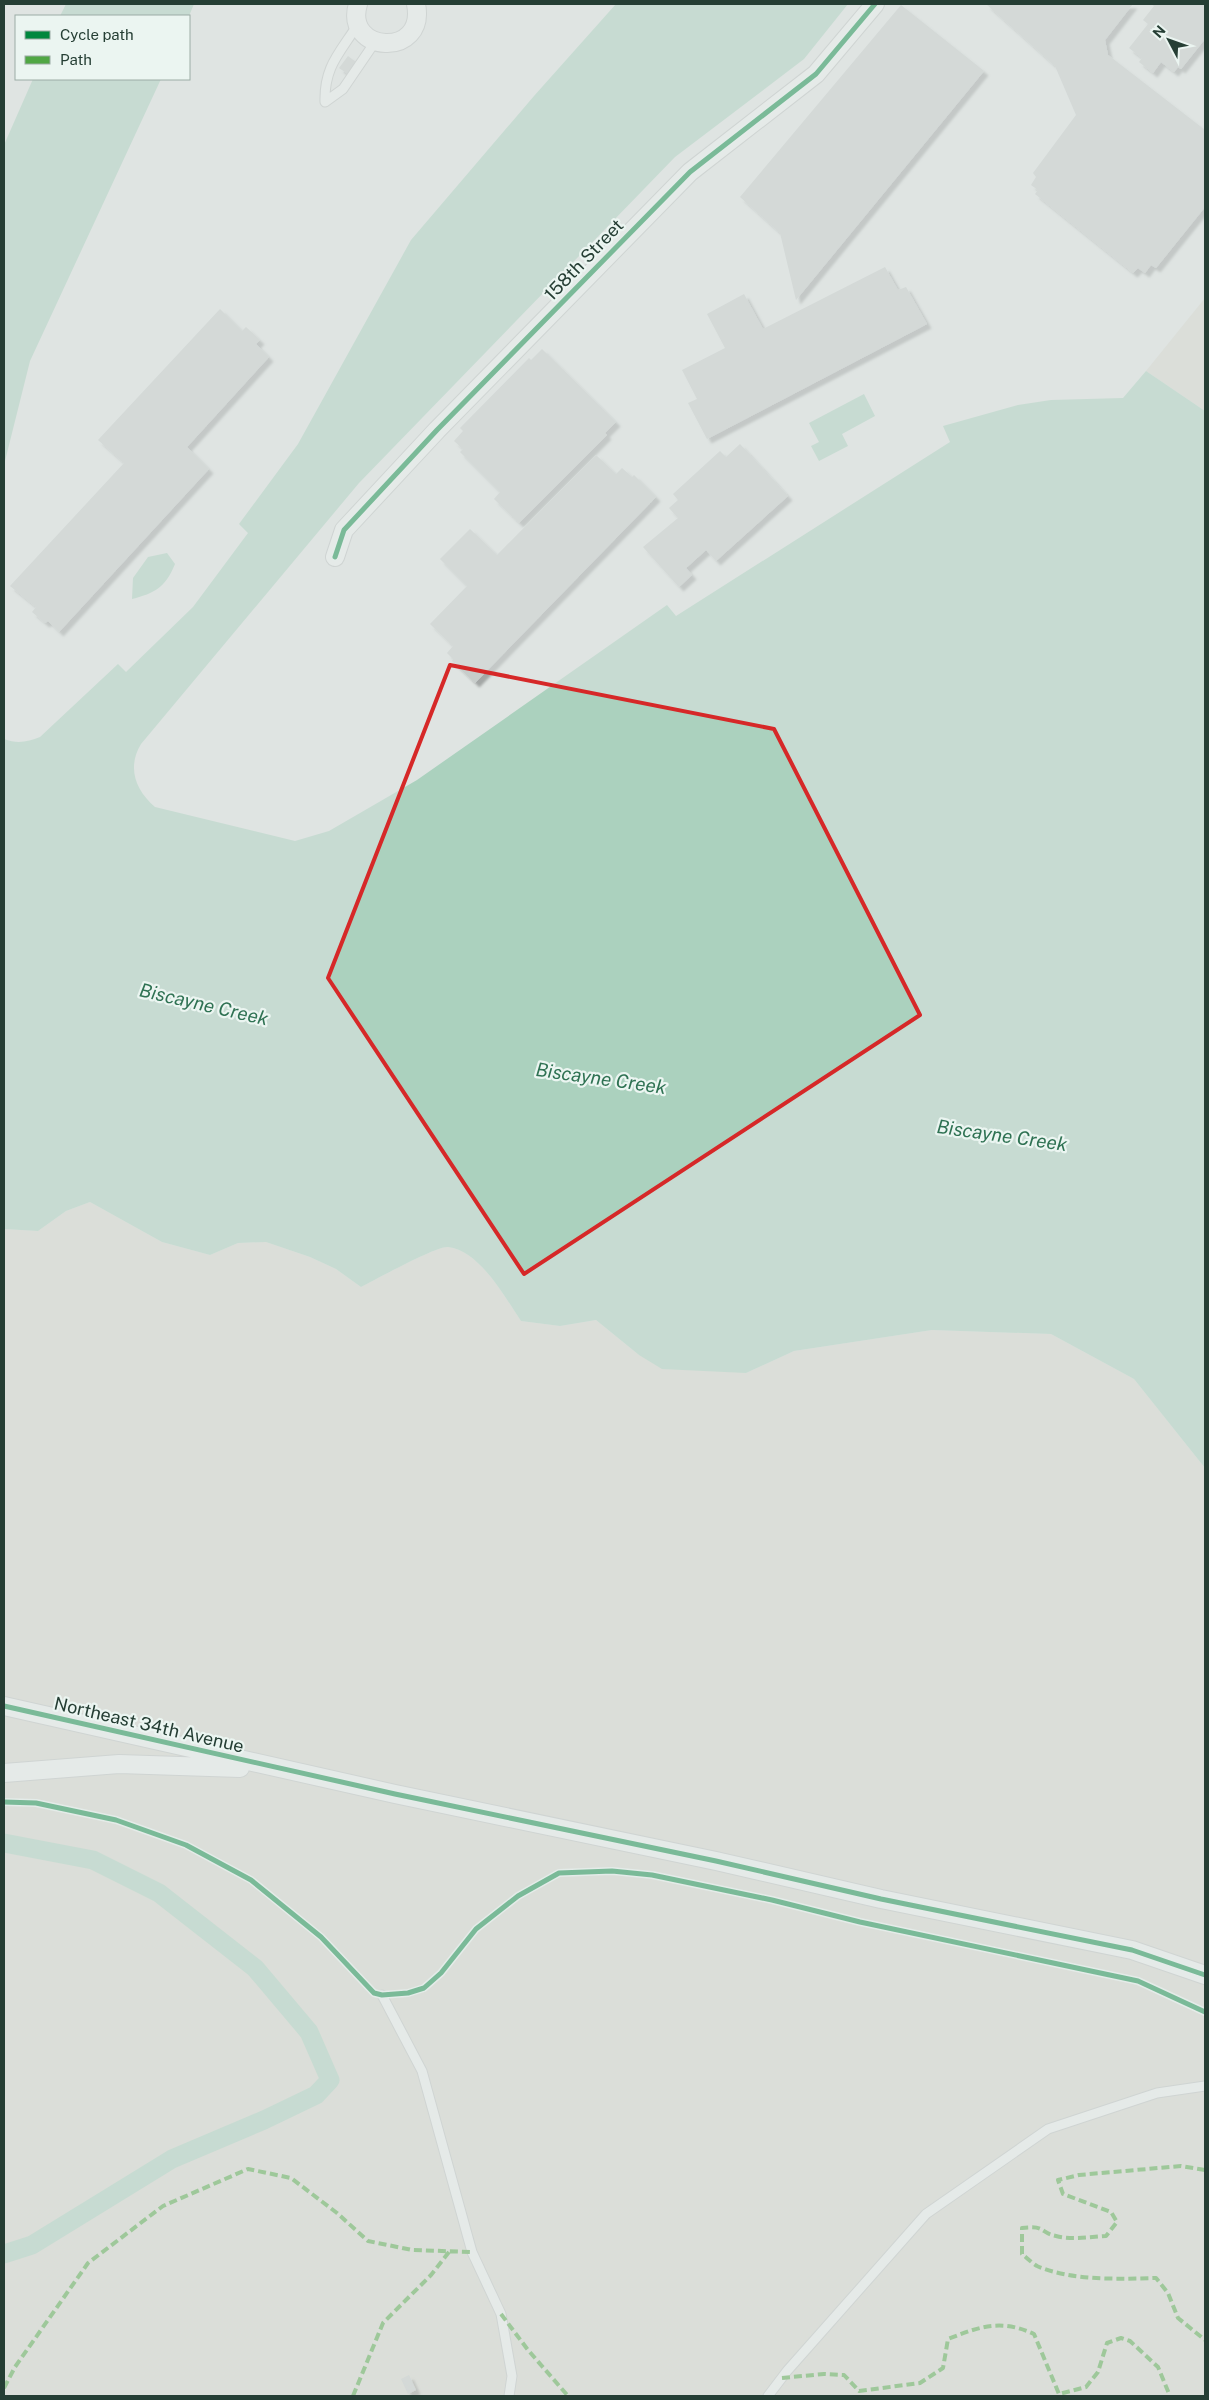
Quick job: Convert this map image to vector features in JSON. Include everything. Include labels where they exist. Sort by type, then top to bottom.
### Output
[{"type":"street","points":[[358,4],[358,24],[362,31],[375,42],[392,44],[408,36],[416,21],[416,4]]},
{"type":"street","name":"158th Street","points":[[335,557],[339,539],[350,523],[484,382],[690,172],[816,74],[875,4]]},
{"type":"street","name":"Northeast 34th Avenue","points":[[4,1706],[287,1770]]},
{"type":"street","name":"Northeast 34th Avenue","points":[[4,1773],[119,1764],[287,1770]]},
{"type":"street","points":[[287,1770],[716,1861],[881,1899],[1132,1950],[1205,1975]]},
{"type":"lane","points":[[358,24],[328,71],[325,85],[325,102],[343,89],[375,42]]},
{"type":"lane","points":[[382,1995],[422,2071],[472,2252],[501,2314],[512,2376],[509,2396]]},
{"type":"lane","points":[[768,2396],[787,2371],[926,2214],[1048,2129],[1157,2093],[1205,2086]]},
{"type":"highlighted area","points":[[450,665],[774,729],[920,1015],[524,1274],[328,978]]},
{"type":"shaded area","points":[[1205,298],[1205,411],[1146,371]]},
{"type":"shaded area","points":[[90,1202],[162,1242],[210,1255],[238,1243],[266,1242],[310,1257],[336,1269],[361,1287],[419,1257],[441,1248],[448,1247],[460,1250],[471,1257],[490,1276],[521,1321],[560,1326],[596,1320],[639,1355],[746,1373],[794,1351],[932,1330],[1051,1334],[1134,1379],[1205,1468],[1205,2396],[4,2396],[4,1229],[38,1231],[66,1211]]},
{"type":"water","points":[[66,4],[194,4],[189,15],[60,15]]},
{"type":"water","name":"Biscayne Creek","points":[[616,4],[848,4],[804,59],[675,157],[359,483],[141,744],[134,761],[135,778],[138,786],[155,807],[295,841],[329,831],[417,780],[667,605],[676,616],[950,442],[943,426],[1018,405],[1051,400],[1123,398],[1146,371],[1205,411],[1205,1468],[1134,1379],[1051,1334],[932,1330],[794,1351],[746,1373],[662,1369],[639,1355],[596,1320],[560,1326],[521,1321],[499,1288],[481,1266],[460,1250],[448,1247],[419,1257],[361,1287],[336,1269],[310,1257],[266,1242],[238,1243],[210,1255],[162,1242],[90,1202],[66,1211],[38,1231],[4,1229],[4,739],[22,742],[40,737],[118,664],[126,672],[193,607],[248,533],[239,524],[298,444],[411,240],[534,96]]},
{"type":"water","points":[[33,80],[161,80],[30,361],[4,465],[4,145]]},
{"type":"water","points":[[864,394],[875,416],[842,434],[848,446],[819,461],[811,446],[819,442],[809,423]]},
{"type":"water","points":[[167,553],[175,564],[167,579],[153,592],[132,599],[133,578],[148,557]]},
{"type":"building","points":[[986,4],[1133,4],[1105,40],[1108,55],[1205,130],[1205,207],[1156,268],[1151,265],[1145,273],[1138,268],[1133,273],[1035,194],[1038,190],[1031,185],[1036,177],[1033,173],[1076,115],[1055,66]]},
{"type":"building","points":[[1151,4],[1205,4],[1205,39],[1181,69],[1178,67],[1174,72],[1161,62],[1153,73],[1139,62],[1142,58],[1129,48],[1148,24],[1143,20],[1154,6]]},
{"type":"building","points":[[901,5],[984,71],[796,300],[780,233],[740,197]]},
{"type":"building","points":[[348,56],[356,62],[348,74],[339,68]]},
{"type":"building","points":[[885,267],[898,290],[906,287],[927,324],[707,439],[688,403],[697,399],[682,370],[725,348],[707,314],[744,294],[763,329]]},
{"type":"building","points":[[220,309],[242,331],[246,327],[260,340],[256,344],[269,357],[187,447],[209,469],[59,632],[48,621],[45,623],[32,612],[36,607],[10,586],[124,463],[98,440]]},
{"type":"building","points":[[542,349],[616,422],[605,433],[607,435],[519,523],[494,499],[500,492],[460,452],[463,449],[454,441],[463,431],[460,428],[529,358],[531,360]]},
{"type":"building","points":[[740,444],[788,496],[716,561],[706,550],[686,568],[692,575],[679,587],[643,547],[678,518],[669,508],[678,500],[673,494],[720,451],[726,457]]},
{"type":"building","points":[[596,455],[616,474],[622,468],[632,477],[634,475],[656,497],[475,683],[452,661],[453,659],[447,653],[453,646],[430,624],[467,586],[440,559],[470,529],[497,555]]},
{"type":"building","points":[[409,2375],[416,2390],[408,2394],[401,2379]]},
{"type":"waterway","points":[[4,1843],[93,1860],[159,1893],[255,1968],[309,2032],[330,2080],[316,2095],[264,2120],[172,2159],[32,2245],[4,2254]]},
{"type":"marked path","points":[[1205,2170],[1181,2166],[1079,2175],[1058,2180],[1063,2194],[1111,2212],[1117,2222],[1106,2236],[1062,2237],[1051,2235],[1039,2228],[1022,2228],[1022,2254],[1037,2266],[1050,2271],[1080,2277],[1111,2279],[1156,2278],[1168,2293],[1178,2318],[1205,2340]]},
{"type":"marked path","points":[[4,2388],[15,2367],[88,2263],[163,2206],[248,2169],[291,2178],[337,2213],[368,2241],[412,2250],[472,2252]]},
{"type":"marked path","points":[[353,2396],[383,2323],[431,2275],[449,2252]]},
{"type":"marked path","points":[[501,2314],[528,2350],[568,2396]]},
{"type":"marked path","points":[[782,2378],[824,2374],[844,2375],[859,2391],[920,2383],[943,2368],[948,2339],[981,2328],[1001,2326],[1022,2329],[1034,2334],[1059,2394],[1086,2387],[1098,2372],[1107,2343],[1121,2338],[1130,2341],[1158,2367],[1170,2396]]},
{"type":"cycle path","points":[[335,557],[344,530],[437,430],[690,172],[816,74],[875,4]]},
{"type":"cycle path","points":[[4,1706],[395,1794],[716,1861],[881,1899],[1132,1950],[1205,1975]]},
{"type":"cycle path","points":[[4,1802],[36,1803],[116,1820],[186,1845],[251,1880],[321,1937],[374,1993],[382,1995],[408,1993],[424,1988],[441,1973],[476,1929],[518,1896],[559,1873],[612,1871],[652,1875],[772,1900],[860,1922],[1138,1981],[1205,2012]]}]
